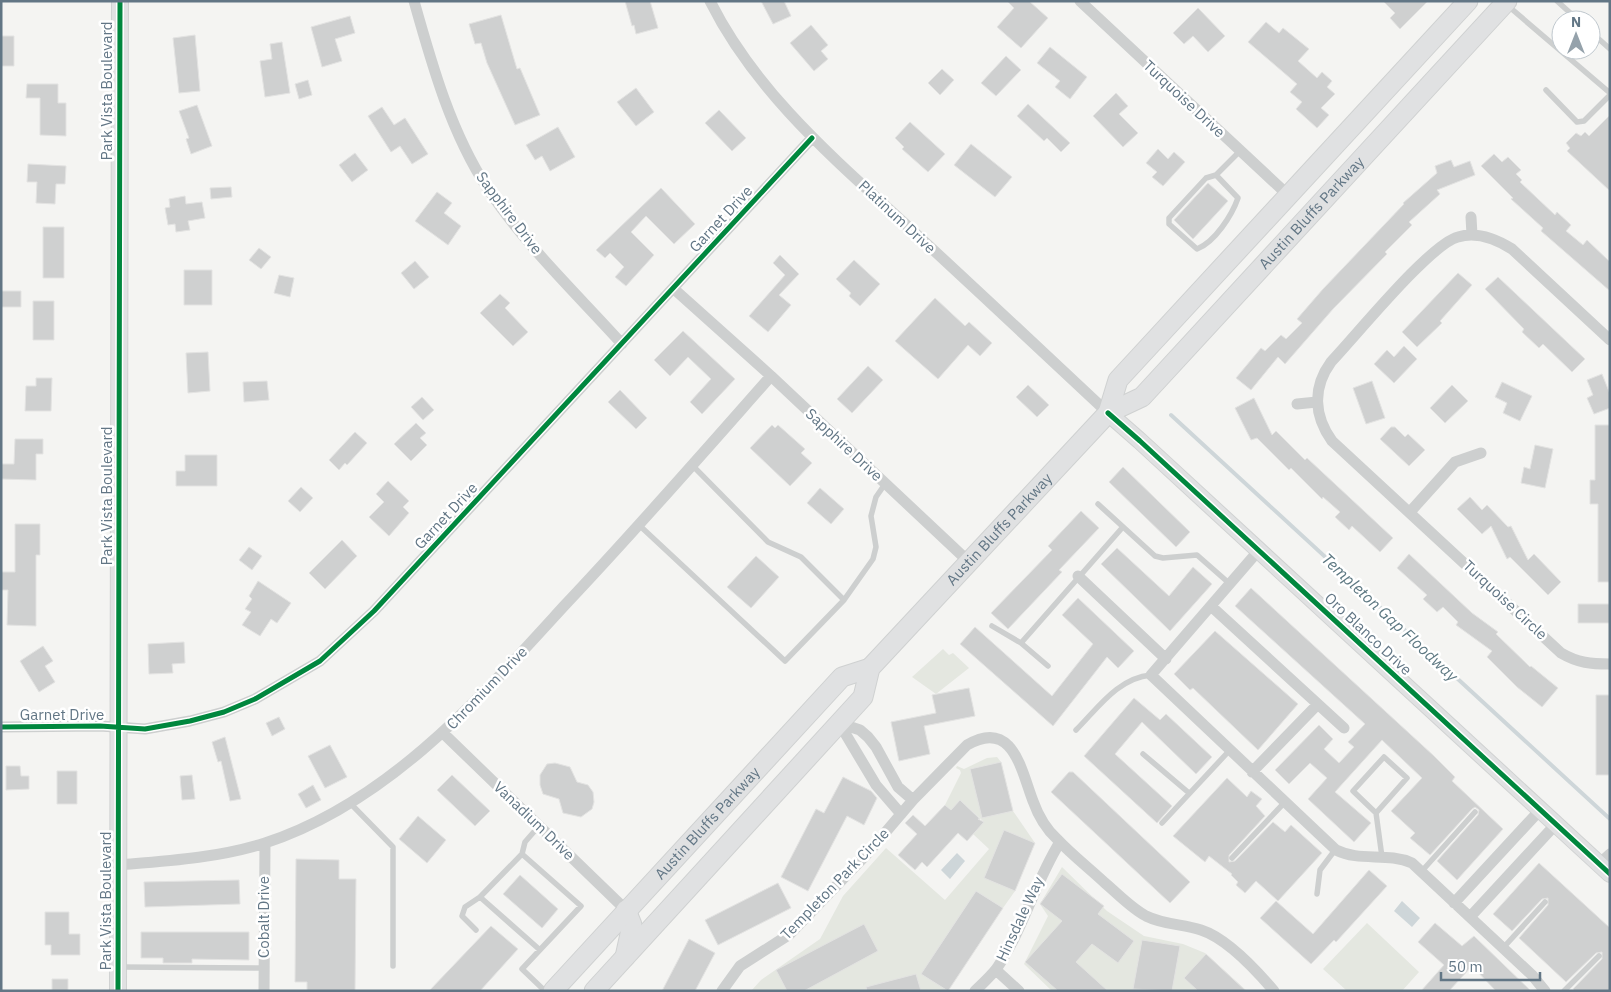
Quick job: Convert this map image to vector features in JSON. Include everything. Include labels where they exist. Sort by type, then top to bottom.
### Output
[{"type":"main road","name":"Austin Bluffs Parkway","points":[[1108,413],[1118,380],[1468,1]]},
{"type":"main road","name":"Austin Bluffs Parkway","points":[[552,991],[842,677],[870,668],[1108,413],[1139,400],[1506,2]]},
{"type":"main road","name":"Austin Bluffs Parkway","points":[[594,991],[864,697],[870,668]]},
{"type":"main road","points":[[624,958],[632,925],[626,910]]},
{"type":"street","name":"Park Vista Boulevard","points":[[118,991],[120,1]]},
{"type":"street","name":"Sapphire Drive","points":[[414,1],[430,59],[457,129],[488,189],[536,250],[622,344]]},
{"type":"street","name":"Platinum Drive","points":[[710,1],[724,29],[746,61],[812,138],[1108,413]]},
{"type":"street","name":"Turquoise Drive","points":[[1080,1],[1289,196]]},
{"type":"street","name":"Garnet Drive","points":[[1,727],[100,726],[145,729],[167,726],[224,712],[255,699],[320,661],[374,611],[812,138]]},
{"type":"street","points":[[1471,217],[1472,235]]},
{"type":"street","name":"Turquoise Circle","points":[[1610,340],[1512,249],[1499,240],[1472,235],[1457,237],[1445,243],[1427,258],[1331,362],[1322,375],[1317,402],[1323,428],[1332,441],[1562,653],[1586,664],[1610,664]]},
{"type":"street","name":"Sapphire Drive","points":[[674,289],[771,376],[969,562]]},
{"type":"street","name":"Chromium Drive","points":[[118,865],[204,855],[265,843],[303,827],[349,802],[401,766],[443,733],[472,706],[639,525],[771,376]]},
{"type":"street","points":[[1297,404],[1317,402]]},
{"type":"street","name":"Oro Blanco Drive","points":[[1108,413],[1556,824],[1606,864]]},
{"type":"street","points":[[1410,512],[1455,462],[1481,453]]},
{"type":"street","points":[[1259,550],[1212,607],[1151,675],[1336,850],[1357,857],[1403,859],[1412,863],[1532,975],[1545,991]]},
{"type":"street","points":[[1078,576],[1166,659]]},
{"type":"street","points":[[1212,607],[1344,728]]},
{"type":"street","points":[[1252,772],[1318,705]]},
{"type":"street","points":[[839,723],[860,730],[868,737],[876,747],[898,787],[913,800]]},
{"type":"street","name":"Templeton Park Circle","points":[[839,723],[881,792],[901,814]]},
{"type":"street","name":"Vanadium Drive","points":[[443,733],[626,910]]},
{"type":"street","name":"Templeton Park Circle","points":[[722,991],[740,966],[790,934],[867,854],[913,800],[967,745],[978,738],[989,736],[1000,739],[1010,746],[1023,768],[1039,815],[1049,832],[1134,909],[1159,922],[1209,934],[1222,942],[1274,991]]},
{"type":"street","points":[[1454,903],[1541,810]]},
{"type":"street","points":[[1470,917],[1556,824]]},
{"type":"street","name":"Hinsdale Way","points":[[975,991],[996,970],[1046,863],[1060,842]]},
{"type":"street","name":"Cobalt Drive","points":[[264,991],[265,843]]},
{"type":"street","points":[[996,970],[1019,991]]},
{"type":"lane","points":[[1557,1],[1567,10]]},
{"type":"lane","points":[[1506,2],[1610,94],[1584,121],[1577,122],[1546,90]]},
{"type":"lane","points":[[1216,175],[1238,198],[1233,212],[1204,246],[1197,249],[1169,224],[1170,218],[1206,178],[1216,175],[1240,150]]},
{"type":"lane","points":[[692,465],[768,542],[801,557],[844,600]]},
{"type":"lane","points":[[639,525],[785,660],[844,600],[873,558],[876,547],[871,516],[876,497],[886,484]]},
{"type":"lane","points":[[1098,504],[1122,528],[1156,556],[1163,558],[1198,555],[1230,584]]},
{"type":"lane","points":[[1021,643],[1122,528]]},
{"type":"lane","points":[[992,626],[1021,643],[1048,666]]},
{"type":"lane","points":[[1076,730],[1119,686],[1140,676],[1151,675]]},
{"type":"lane","points":[[1162,823],[1229,750]]},
{"type":"lane","points":[[1143,754],[1189,793]]},
{"type":"lane","points":[[1376,813],[1407,778],[1384,757],[1353,791],[1376,813],[1382,857]]},
{"type":"lane","points":[[349,802],[393,847],[393,966]]},
{"type":"lane","points":[[1232,858],[1285,802]]},
{"type":"lane","points":[[1421,872],[1475,812]]},
{"type":"lane","points":[[476,930],[462,916],[465,907],[480,897],[522,854],[524,842],[539,826]]},
{"type":"lane","points":[[1317,894],[1320,870],[1336,850]]},
{"type":"lane","points":[[522,854],[581,906],[522,969],[545,991]]},
{"type":"lane","points":[[480,897],[540,950]]},
{"type":"lane","points":[[1503,948],[1546,902]]},
{"type":"lane","points":[[1564,991],[1599,956]]},
{"type":"lane","points":[[118,967],[264,968]]},
{"type":"shaded area","points":[[943,649],[949,655],[953,653],[969,668],[936,694],[912,677]]},
{"type":"shaded area","points":[[997,757],[1001,762],[1013,811],[1035,843],[1015,891],[1003,908],[976,891],[922,973],[948,991],[751,991],[761,980],[820,939],[843,896],[886,848],[945,900],[989,849],[973,834],[984,822],[960,800],[951,810],[945,805],[961,773],[956,768],[957,766],[964,769],[987,758]]},
{"type":"shaded area","points":[[957,853],[965,861],[950,879],[941,870]]},
{"type":"shaded area","points":[[1062,867],[1107,911],[1144,936],[1183,944],[1205,953],[1247,991],[1052,991],[1024,964],[1048,916],[1040,904]]},
{"type":"shaded area","points":[[1402,901],[1420,918],[1412,927],[1394,911]]},
{"type":"shaded area","points":[[1367,923],[1419,972],[1402,991],[1347,991],[1323,969]]},
{"type":"building","points":[[625,1],[650,1],[658,28],[636,34]]},
{"type":"building","points":[[761,1],[784,1],[791,16],[773,24]]},
{"type":"building","points":[[1007,1],[1029,1],[1048,18],[1021,48],[997,27],[1014,8]]},
{"type":"building","points":[[1383,1],[1428,1],[1400,29],[1390,18],[1395,13]]},
{"type":"building","points":[[1198,8],[1225,36],[1208,52],[1193,36],[1184,44],[1173,33]]},
{"type":"building","points":[[501,15],[517,69],[520,68],[540,115],[515,125],[487,63],[481,43],[475,44],[469,24]]},
{"type":"building","points":[[350,16],[355,33],[335,39],[342,61],[322,67],[311,27]]},
{"type":"building","points":[[1266,22],[1279,33],[1283,28],[1309,49],[1298,61],[1317,78],[1322,72],[1332,81],[1327,87],[1335,94],[1321,108],[1329,115],[1317,128],[1296,109],[1302,102],[1290,92],[1297,84],[1248,42]]},
{"type":"building","points":[[811,25],[828,45],[821,51],[828,59],[814,71],[790,43]]},
{"type":"building","points":[[195,35],[200,91],[179,93],[173,38]]},
{"type":"building","points":[[1,36],[14,36],[14,66],[1,66]]},
{"type":"building","points":[[282,42],[290,93],[265,97],[260,61],[272,59],[270,44]]},
{"type":"building","points":[[1050,47],[1087,77],[1070,99],[1055,87],[1060,81],[1037,63]]},
{"type":"building","points":[[1006,56],[1021,70],[996,96],[981,83]]},
{"type":"building","points":[[942,69],[954,80],[940,95],[928,83]]},
{"type":"building","points":[[308,80],[312,95],[299,99],[295,84]]},
{"type":"building","points":[[27,84],[58,84],[58,103],[66,103],[66,136],[40,135],[40,98],[26,98]]},
{"type":"building","points":[[636,88],[654,112],[636,126],[617,102]]},
{"type":"building","points":[[1116,93],[1128,106],[1119,114],[1138,133],[1123,147],[1093,116]]},
{"type":"building","points":[[1028,104],[1070,143],[1061,152],[1047,138],[1044,141],[1017,116]]},
{"type":"building","points":[[197,105],[212,146],[191,154],[186,139],[189,138],[179,111]]},
{"type":"building","points":[[382,107],[394,125],[405,118],[428,154],[412,164],[400,146],[391,152],[368,116]]},
{"type":"building","points":[[719,110],[746,138],[732,151],[705,123]]},
{"type":"building","points":[[1610,115],[1610,191],[1567,151],[1570,148],[1566,143],[1576,133],[1581,136],[1585,132],[1589,136]]},
{"type":"building","points":[[910,122],[945,154],[928,172],[902,149],[904,147],[895,138]]},
{"type":"building","points":[[558,127],[575,157],[550,171],[542,156],[535,160],[526,145]]},
{"type":"building","points":[[971,144],[1012,177],[995,197],[954,165]]},
{"type":"building","points":[[1158,149],[1168,159],[1174,152],[1185,162],[1163,186],[1152,177],[1157,172],[1146,163]]},
{"type":"building","points":[[355,153],[368,170],[352,182],[339,165]]},
{"type":"building","points":[[1494,154],[1502,162],[1508,157],[1521,170],[1516,174],[1522,180],[1520,182],[1555,215],[1557,212],[1571,225],[1566,231],[1583,245],[1587,240],[1610,262],[1610,291],[1541,231],[1543,228],[1511,199],[1513,198],[1481,166]]},
{"type":"building","points":[[1451,160],[1454,167],[1470,161],[1475,175],[1437,190],[1440,194],[1409,222],[1412,225],[1385,252],[1387,254],[1333,309],[1285,364],[1278,357],[1251,390],[1236,378],[1261,348],[1265,351],[1281,335],[1286,339],[1302,323],[1297,319],[1403,203],[1437,173],[1435,166]]},
{"type":"building","points":[[28,164],[66,166],[65,184],[56,184],[55,204],[36,203],[37,182],[27,182]]},
{"type":"building","points":[[1208,183],[1228,201],[1193,239],[1174,220]]},
{"type":"building","points":[[231,187],[232,197],[211,199],[210,188]]},
{"type":"building","points":[[661,188],[695,224],[674,244],[646,216],[631,232],[654,255],[626,286],[615,277],[624,267],[610,253],[605,258],[596,250]]},
{"type":"building","points":[[437,192],[452,203],[444,213],[461,226],[448,245],[415,221]]},
{"type":"building","points":[[185,196],[186,204],[202,202],[205,218],[188,221],[190,230],[176,232],[175,224],[168,225],[165,208],[170,207],[169,199]]},
{"type":"building","points":[[43,227],[64,227],[64,278],[43,278]]},
{"type":"building","points":[[259,248],[271,257],[261,269],[249,260]]},
{"type":"building","points":[[780,255],[799,274],[779,295],[791,305],[768,332],[749,316],[785,275],[773,263]]},
{"type":"building","points":[[854,260],[880,284],[860,306],[849,296],[851,293],[836,279]]},
{"type":"building","points":[[415,261],[429,277],[414,289],[401,273]]},
{"type":"building","points":[[184,270],[212,270],[212,305],[184,305]]},
{"type":"building","points":[[1458,273],[1472,285],[1440,321],[1442,323],[1417,347],[1402,332]]},
{"type":"building","points":[[279,275],[294,278],[290,297],[274,293]]},
{"type":"building","points":[[1498,277],[1585,359],[1572,372],[1543,344],[1539,348],[1522,332],[1524,329],[1485,289]]},
{"type":"building","points":[[1,291],[21,291],[21,307],[1,307]]},
{"type":"building","points":[[500,294],[510,303],[505,308],[528,332],[513,346],[480,313]]},
{"type":"building","points":[[935,298],[965,326],[969,322],[992,343],[980,356],[968,345],[938,379],[895,341]]},
{"type":"building","points":[[33,301],[54,301],[54,340],[33,340]]},
{"type":"building","points":[[683,331],[735,379],[702,414],[690,402],[711,379],[688,357],[670,376],[654,360]]},
{"type":"building","points":[[1404,346],[1417,359],[1394,383],[1374,364],[1387,350],[1394,357]]},
{"type":"building","points":[[208,352],[210,391],[188,393],[186,353]]},
{"type":"building","points":[[868,366],[883,380],[852,413],[837,399]]},
{"type":"building","points":[[1602,374],[1610,394],[1610,408],[1594,414],[1587,398],[1593,395],[1587,380]]},
{"type":"building","points":[[36,378],[52,378],[51,411],[25,411],[26,386],[36,386]]},
{"type":"building","points":[[267,381],[269,400],[244,402],[243,382]]},
{"type":"building","points":[[1372,381],[1385,418],[1366,424],[1353,388]]},
{"type":"building","points":[[1502,382],[1532,396],[1520,421],[1503,413],[1507,403],[1495,397]]},
{"type":"building","points":[[1028,385],[1049,405],[1037,417],[1016,397]]},
{"type":"building","points":[[1452,385],[1468,401],[1445,423],[1430,408]]},
{"type":"building","points":[[620,390],[647,418],[636,429],[608,402]]},
{"type":"building","points":[[422,397],[434,410],[423,420],[411,407]]},
{"type":"building","points":[[1254,398],[1272,435],[1276,431],[1305,460],[1307,458],[1393,538],[1380,552],[1352,526],[1349,530],[1335,517],[1340,512],[1323,497],[1322,499],[1291,468],[1289,470],[1257,438],[1251,440],[1235,408]]},
{"type":"building","points":[[416,423],[426,433],[420,438],[427,445],[411,461],[394,444]]},
{"type":"building","points":[[772,425],[775,428],[778,425],[805,449],[801,453],[812,463],[790,486],[750,448]]},
{"type":"building","points":[[1595,425],[1610,425],[1610,582],[1598,582],[1598,504],[1590,504],[1590,480],[1595,480]]},
{"type":"building","points":[[1391,427],[1395,427],[1405,437],[1408,434],[1425,450],[1409,466],[1380,439]]},
{"type":"building","points":[[355,432],[367,443],[347,465],[345,463],[339,470],[329,460]]},
{"type":"building","points":[[15,439],[43,439],[43,454],[36,454],[36,480],[1,479],[1,464],[14,464]]},
{"type":"building","points":[[1535,445],[1553,449],[1545,488],[1521,483],[1524,467],[1530,469]]},
{"type":"building","points":[[185,455],[217,455],[217,486],[176,486],[176,471],[185,471]]},
{"type":"building","points":[[1123,467],[1190,532],[1176,547],[1109,482]]},
{"type":"building","points":[[388,481],[409,501],[403,507],[409,513],[389,536],[369,517],[384,502],[376,494]]},
{"type":"building","points":[[301,487],[313,498],[300,512],[288,501]]},
{"type":"building","points":[[820,488],[844,509],[831,524],[807,503]]},
{"type":"building","points":[[1470,497],[1482,510],[1487,505],[1508,527],[1511,526],[1528,560],[1534,554],[1561,582],[1548,595],[1510,557],[1507,559],[1491,526],[1482,534],[1457,509]]},
{"type":"building","points":[[1081,511],[1099,528],[1059,570],[1062,572],[1008,629],[991,613],[1052,550],[1048,546]]},
{"type":"building","points":[[15,524],[40,524],[40,555],[36,555],[36,626],[7,625],[8,590],[1,590],[1,572],[15,572]]},
{"type":"building","points":[[342,540],[357,556],[325,589],[309,573]]},
{"type":"building","points":[[249,547],[262,556],[252,570],[239,560]]},
{"type":"building","points":[[1117,548],[1169,596],[1193,567],[1212,584],[1170,631],[1101,564]]},
{"type":"building","points":[[1409,554],[1472,613],[1498,632],[1496,634],[1530,667],[1558,688],[1542,707],[1517,687],[1487,657],[1492,651],[1456,625],[1458,622],[1443,607],[1437,612],[1423,599],[1427,595],[1397,568]]},
{"type":"building","points":[[756,556],[779,577],[751,608],[727,587]]},
{"type":"building","points":[[258,581],[291,603],[277,623],[271,619],[260,636],[242,625],[251,612],[245,609],[252,599],[249,596]]},
{"type":"building","points":[[1251,588],[1434,756],[1455,777],[1452,781],[1503,829],[1457,880],[1437,861],[1478,815],[1479,810],[1475,807],[1472,809],[1430,855],[1410,838],[1415,833],[1391,811],[1422,778],[1382,740],[1335,792],[1371,823],[1354,842],[1308,799],[1327,778],[1310,763],[1289,784],[1275,770],[1319,725],[1333,739],[1324,749],[1339,763],[1354,747],[1348,742],[1365,724],[1235,606]]},
{"type":"building","points":[[1078,598],[1134,651],[1118,668],[1107,657],[1053,726],[960,644],[975,627],[1052,696],[1093,644],[1062,615]]},
{"type":"building","points":[[1578,604],[1610,604],[1610,623],[1578,623]]},
{"type":"building","points":[[1215,631],[1298,704],[1258,750],[1193,688],[1190,690],[1174,674]]},
{"type":"building","points":[[184,642],[185,663],[172,664],[173,673],[149,674],[148,644]]},
{"type":"building","points":[[43,646],[53,661],[45,666],[55,682],[39,692],[20,661]]},
{"type":"building","points":[[969,688],[975,716],[924,726],[930,754],[899,761],[891,722],[936,713],[932,695]]},
{"type":"building","points":[[1596,695],[1610,695],[1610,775],[1596,775]]},
{"type":"building","points":[[1134,698],[1160,720],[1166,714],[1212,757],[1196,774],[1142,722],[1115,754],[1172,806],[1157,823],[1084,756]]},
{"type":"building","points":[[279,717],[285,729],[272,736],[266,723]]},
{"type":"building","points":[[225,737],[241,799],[230,801],[221,761],[218,762],[212,742]]},
{"type":"building","points":[[330,745],[347,777],[325,788],[308,756]]},
{"type":"building","points":[[1001,762],[1013,811],[982,818],[970,769]]},
{"type":"building","points":[[555,763],[570,767],[577,782],[588,785],[593,792],[594,802],[592,809],[581,817],[563,813],[559,799],[543,794],[540,785],[540,775],[547,764]]},
{"type":"building","points":[[6,766],[20,766],[21,776],[29,776],[29,789],[6,790]]},
{"type":"building","points":[[57,771],[77,771],[77,804],[57,804]]},
{"type":"building","points":[[1069,772],[1073,772],[1190,882],[1170,903],[1051,792]]},
{"type":"building","points":[[192,775],[195,799],[182,800],[180,776]]},
{"type":"building","points":[[452,775],[490,811],[475,826],[437,790]]},
{"type":"building","points":[[843,777],[871,791],[877,798],[864,825],[847,816],[808,891],[781,877],[816,809],[824,813]]},
{"type":"building","points":[[1227,778],[1247,797],[1251,791],[1262,799],[1256,806],[1265,816],[1229,855],[1229,862],[1235,861],[1273,822],[1285,832],[1291,825],[1322,853],[1278,901],[1256,881],[1245,893],[1236,885],[1238,882],[1232,874],[1209,856],[1205,862],[1173,836]]},
{"type":"building","points":[[313,785],[321,800],[306,808],[298,794]]},
{"type":"building","points":[[960,800],[980,819],[978,819],[984,822],[967,841],[958,833],[927,867],[922,862],[915,870],[898,855],[917,834],[905,823],[913,815],[925,826],[945,805],[951,810]]},
{"type":"building","points":[[418,816],[446,840],[427,863],[399,839]]},
{"type":"building","points":[[1004,830],[1035,843],[1015,891],[984,878]]},
{"type":"building","points":[[296,859],[339,860],[339,879],[356,879],[355,991],[307,991],[307,982],[295,982]]},
{"type":"building","points":[[1539,863],[1610,928],[1610,991],[1575,991],[1573,989],[1602,959],[1602,952],[1596,953],[1566,982],[1519,938],[1548,905],[1548,898],[1542,899],[1512,931],[1493,914]]},
{"type":"building","points":[[1369,870],[1387,886],[1336,942],[1334,940],[1311,964],[1260,918],[1276,901],[1313,934]]},
{"type":"building","points":[[1062,874],[1104,906],[1098,914],[1134,941],[1118,963],[1092,944],[1076,962],[1108,991],[1058,991],[1025,962],[1062,921],[1040,904]]},
{"type":"building","points":[[520,875],[558,909],[542,928],[503,894]]},
{"type":"building","points":[[239,880],[240,904],[145,907],[144,882]]},
{"type":"building","points":[[778,883],[791,908],[718,945],[705,920]]},
{"type":"building","points":[[976,891],[1003,908],[948,991],[921,974]]},
{"type":"building","points":[[45,912],[69,912],[69,934],[80,934],[80,955],[51,955],[51,945],[45,945]]},
{"type":"building","points":[[1435,923],[1462,946],[1474,936],[1531,991],[1496,991],[1472,966],[1449,991],[1421,991],[1444,965],[1418,942]]},
{"type":"building","points":[[864,924],[878,951],[804,991],[787,991],[776,970]]},
{"type":"building","points":[[491,926],[518,949],[480,991],[429,991]]},
{"type":"building","points":[[141,932],[249,932],[249,960],[192,959],[192,963],[163,963],[163,958],[141,958]]},
{"type":"building","points":[[689,939],[715,953],[695,991],[662,991]]},
{"type":"building","points":[[1142,940],[1180,946],[1172,991],[1133,989]]},
{"type":"building","points":[[1206,954],[1246,991],[1198,991],[1184,978]]},
{"type":"building","points":[[916,974],[921,991],[867,991],[866,987]]},
{"type":"building","points":[[52,979],[68,979],[68,991],[52,991]]},
{"type":"waterway","name":"Templeton Gap Floodway","points":[[1171,415],[1610,819]]},
{"type":"cycle path","points":[[118,991],[120,1]]},
{"type":"cycle path","points":[[1,727],[100,726],[145,729],[190,721],[224,712],[255,699],[320,661],[374,611],[812,138]]},
{"type":"cycle path","points":[[1108,413],[1610,874]]}]
